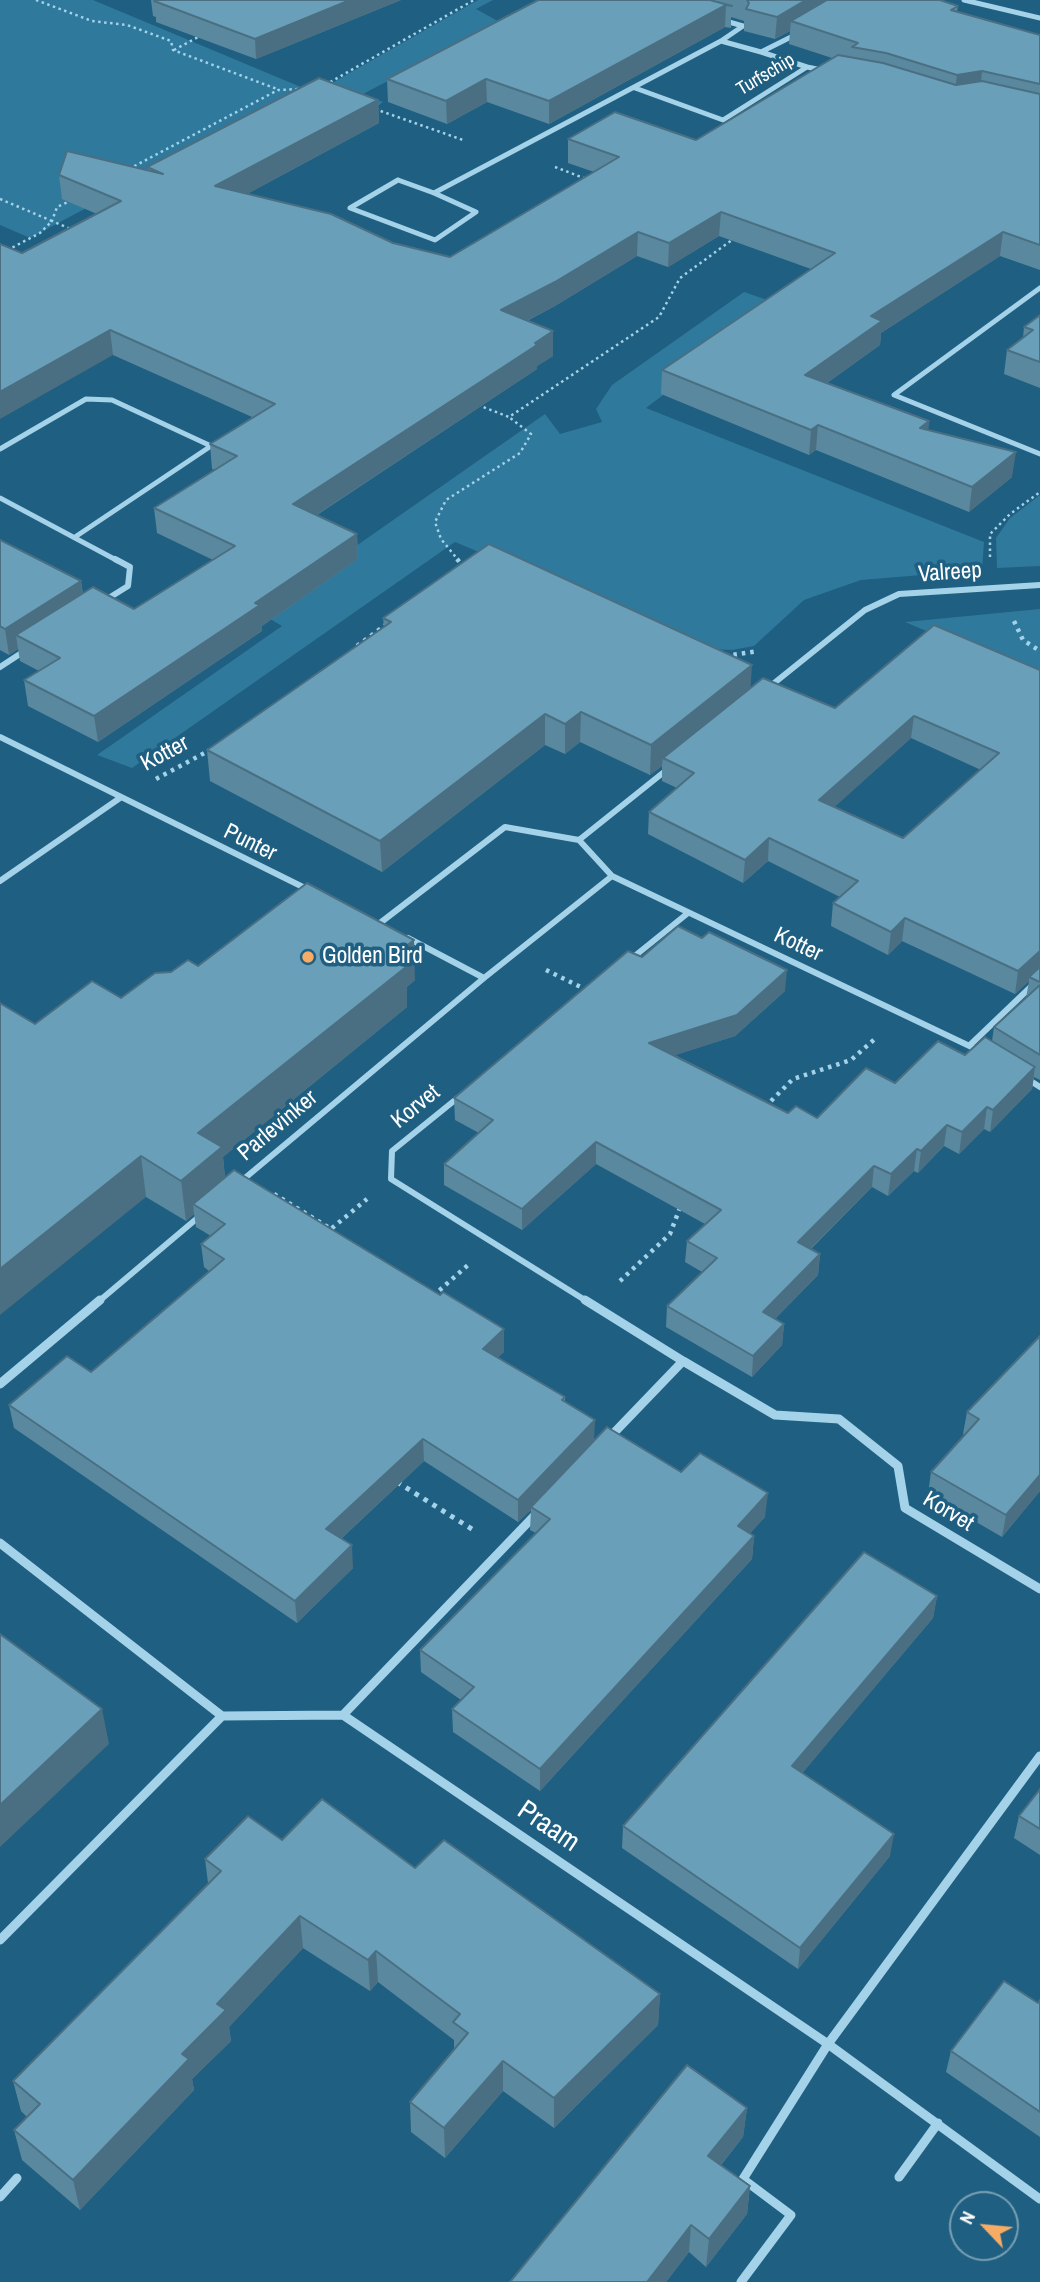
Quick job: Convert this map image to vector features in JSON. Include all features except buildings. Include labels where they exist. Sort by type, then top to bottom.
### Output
[{"type":"street","points":[[964,0],[1040,18]]},
{"type":"street","points":[[434,193],[476,212],[435,240],[351,208],[398,180],[434,193],[635,88],[743,26],[713,18]]},
{"type":"street","name":"Turfschip","points":[[721,41],[761,52],[806,29]]},
{"type":"street","points":[[761,52],[807,67]]},
{"type":"street","name":"Turfschip","points":[[635,88],[723,120],[807,67],[829,72]]},
{"type":"street","points":[[1040,288],[894,395],[1040,454]]},
{"type":"street","points":[[0,449],[86,399],[112,400],[211,446],[75,537]]},
{"type":"street","points":[[0,498],[131,567],[128,586],[93,608]]},
{"type":"street","name":"Valreep","points":[[775,683],[865,610],[899,594],[1040,584]]},
{"type":"street","points":[[0,667],[35,645]]},
{"type":"street","points":[[764,691],[775,683]]},
{"type":"street","name":"Punter","points":[[0,737],[312,892]]},
{"type":"street","points":[[380,923],[505,827],[579,840],[677,761]]},
{"type":"street","points":[[0,881],[120,798]]},
{"type":"street","name":"Kotter","points":[[579,840],[612,876],[970,1045],[993,1059]]},
{"type":"street","points":[[403,935],[485,978],[612,876]]},
{"type":"street","points":[[591,992],[688,913]]},
{"type":"street","points":[[368,918],[391,929]]},
{"type":"street","name":"Parlevinker","points":[[237,1185],[485,978]]},
{"type":"street","points":[[970,1045],[1040,978]]},
{"type":"street","points":[[1017,1073],[1040,1087]]},
{"type":"street","name":"Korvet","points":[[466,1092],[392,1151],[391,1179],[683,1361],[775,1415],[839,1419],[898,1466],[905,1508],[1040,1589]]},
{"type":"street","points":[[0,1384],[206,1211]]},
{"type":"street","points":[[607,1440],[683,1361]]},
{"type":"street","points":[[0,1543],[222,1716],[343,1715],[540,1509]]},
{"type":"street","name":"Praam","points":[[343,1715],[828,2044],[1040,2199]]},
{"type":"street","points":[[0,1940],[222,1716]]},
{"type":"street","points":[[741,2282],[792,2216],[743,2179],[828,2044],[1040,1756]]},
{"type":"street","points":[[899,2177],[938,2123]]},
{"type":"street","points":[[0,2197],[18,2178]]},
{"type":"path","points":[[36,0],[92,21],[127,25],[171,41],[173,50]]},
{"type":"path","points":[[331,93],[318,88],[474,0]]},
{"type":"path","points":[[173,50],[209,31]]},
{"type":"path","points":[[173,50],[278,90],[305,89]]},
{"type":"path","points":[[119,175],[278,90]]},
{"type":"path","points":[[371,107],[508,155],[531,158],[595,182]]},
{"type":"path","points":[[0,254],[40,233],[52,221],[57,207],[82,194]]},
{"type":"path","points":[[0,199],[77,231]]},
{"type":"path","points":[[509,417],[659,317],[680,278],[737,236],[724,232]]},
{"type":"path","points":[[464,568],[441,540],[435,522],[446,500],[520,453],[531,434],[509,417],[476,405]]},
{"type":"path","points":[[356,647],[388,623]]},
{"type":"path","points":[[714,657],[775,683]]},
{"type":"path","name":"Kotter","points":[[120,798],[214,747]]},
{"type":"path","points":[[514,954],[591,992]]},
{"type":"path","points":[[757,1115],[793,1079],[851,1060],[902,1014]]},
{"type":"path","points":[[247,1177],[331,1229],[391,1179]]},
{"type":"path","points":[[594,1306],[670,1234],[683,1200]]},
{"type":"path","points":[[432,1298],[494,1242]]},
{"type":"path","points":[[388,1476],[502,1549]]},
{"type":"shaded area","points":[[0,0],[93,0],[308,90],[30,238],[0,225]]},
{"type":"shaded area","points":[[478,0],[493,0],[476,9],[516,31],[407,71],[363,94],[383,102],[378,106],[325,87]]},
{"type":"shaded area","points":[[744,292],[782,305],[646,408],[984,542],[982,570],[861,580],[804,600],[754,646],[732,650],[710,649],[455,542],[132,768],[97,755],[282,626],[260,613],[545,414],[560,434],[602,422],[596,409],[612,385]]},
{"type":"shaded area","points":[[1040,495],[1040,566],[997,568],[996,538],[1010,518]]},
{"type":"shaded area","points":[[1040,609],[1040,679],[905,622]]},
{"type":"place","name":"Golden Bird","points":[[308,957]]}]
